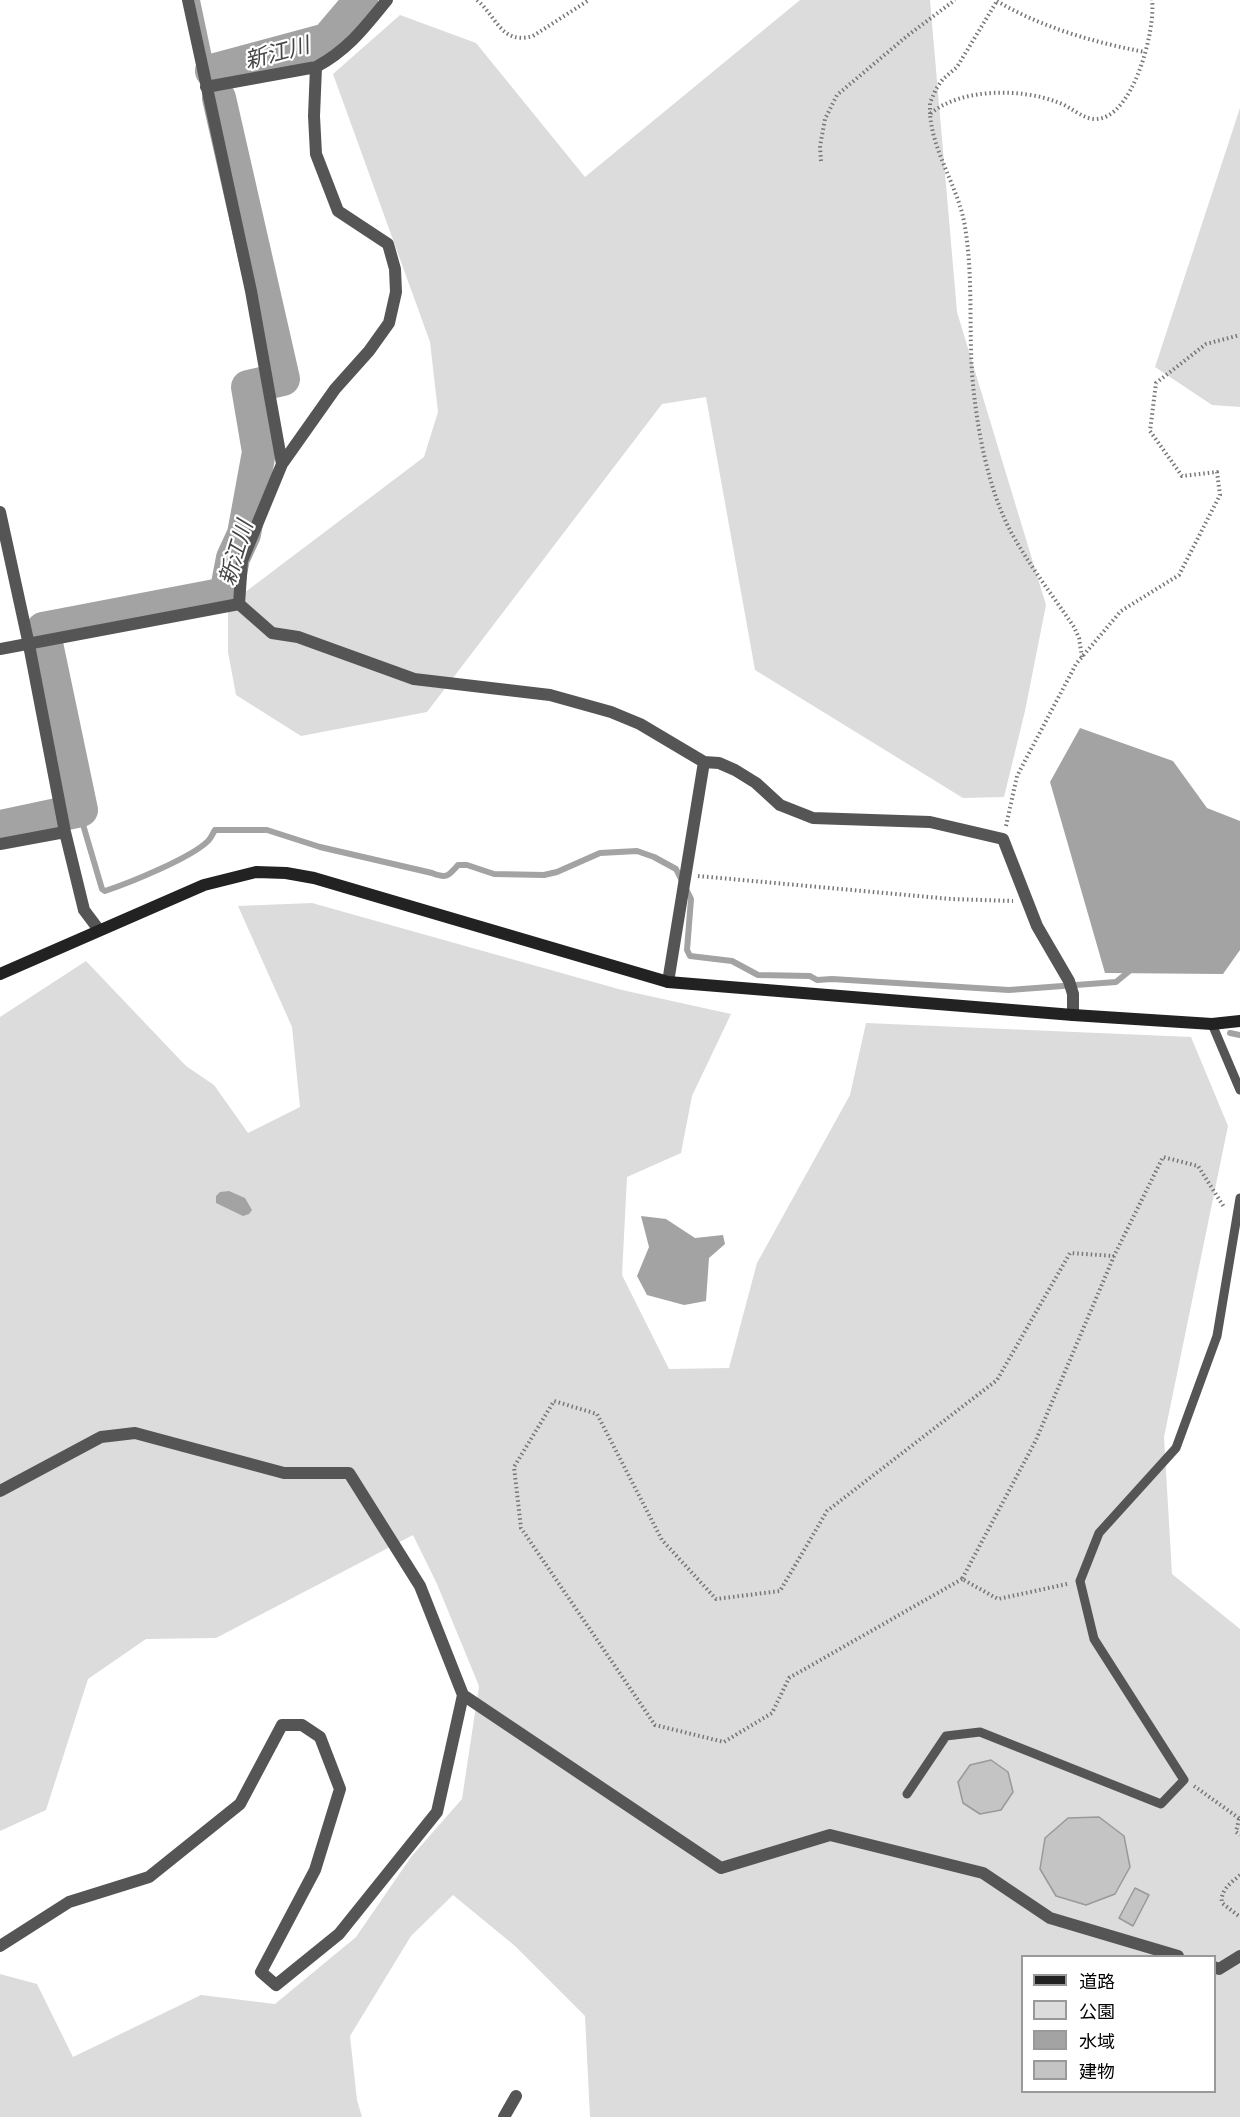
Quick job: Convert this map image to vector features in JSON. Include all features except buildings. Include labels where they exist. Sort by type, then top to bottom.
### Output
[{"type":"street","points":[[188,0],[251,291],[282,464]]},
{"type":"street","points":[[206,87],[316,67],[330,60],[349,45],[387,0]]},
{"type":"street","points":[[239,604],[242,561],[282,464],[335,389],[369,351],[389,323],[396,292],[395,269],[388,244],[338,211],[316,154],[314,116],[316,67]]},
{"type":"street","points":[[0,512],[30,645],[65,831],[84,910],[99,930]]},
{"type":"street","points":[[0,650],[239,604]]},
{"type":"street","points":[[239,604],[272,633],[298,637],[414,679],[550,695],[611,712],[640,724],[704,762],[719,763],[735,770],[756,783],[780,805],[813,818],[930,822],[1003,839],[1037,926],[1069,981],[1073,1016]]},
{"type":"street","points":[[668,982],[704,762]]},
{"type":"street","points":[[0,844],[65,831]]},
{"type":"street","points":[[0,974],[204,885],[256,873],[286,873],[314,878],[668,982],[1073,1016],[1212,1024],[1240,1021]]},
{"type":"street","points":[[0,1491],[101,1437],[135,1433],[284,1473],[349,1473],[420,1586],[463,1695],[437,1812],[339,1934],[276,1985],[261,1972],[315,1870],[340,1789],[320,1737],[303,1725],[282,1725],[240,1804],[149,1877],[69,1902],[0,1946]]},
{"type":"street","points":[[463,1695],[721,1868],[830,1835],[983,1873],[1050,1918],[1175,1955]]},
{"type":"street","points":[[1216,1968],[1219,1969],[1240,1956]]},
{"type":"street","points":[[504,2117],[516,2096]]},
{"type":"lane","points":[[1212,1024],[1240,1090]]},
{"type":"lane","points":[[907,1794],[946,1736],[980,1732],[1161,1804],[1184,1780],[1094,1639],[1080,1581],[1099,1533],[1176,1448],[1217,1336],[1240,1198]]},
{"type":"path","points":[[477,0],[507,35],[525,39],[589,0]]},
{"type":"path","points":[[821,161],[820,146],[825,119],[837,95],[907,36],[955,0]]},
{"type":"path","points":[[930,114],[948,101],[988,92],[1049,99],[1086,117],[1095,119],[1106,117],[1121,103],[1134,84],[1152,26],[1152,0]]},
{"type":"path","points":[[1082,657],[1074,627],[1012,533],[999,505],[989,472],[977,414],[972,373],[968,247],[965,224],[955,189],[931,127],[930,103],[943,79],[957,67],[997,1],[1015,12],[1088,39],[1145,52]]},
{"type":"path","points":[[1003,839],[1017,776],[1076,664],[1121,611],[1179,574],[1220,495],[1217,472],[1182,476],[1150,431],[1156,383],[1206,344],[1240,336]]},
{"type":"path","points":[[685,875],[992,902],[1026,898]]},
{"type":"path","points":[[1114,1256],[1070,1253],[997,1380],[827,1511],[780,1591],[716,1599],[662,1540],[597,1414],[554,1401],[514,1467],[521,1528],[656,1725],[724,1742],[772,1713],[789,1678],[962,1579],[1036,1440],[1114,1256],[1163,1157],[1198,1166],[1235,1226]]},
{"type":"path","points":[[962,1579],[998,1599],[1080,1581]]},
{"type":"path","points":[[1184,1780],[1240,1819],[1236,1832],[1240,1835]]},
{"type":"path","points":[[1240,1875],[1221,1896],[1222,1903],[1240,1917]]},
{"type":"green space","points":[[800,0],[930,0],[957,312],[1046,605],[1025,711],[1004,797],[963,798],[755,670],[706,397],[662,404],[427,712],[301,736],[236,695],[228,652],[228,601],[244,593],[424,457],[438,412],[430,342],[333,74],[400,15],[476,43],[585,177]]},
{"type":"green space","points":[[1240,108],[1240,407],[1212,405],[1155,367]]},
{"type":"green space","points":[[312,903],[622,990],[731,1014],[692,1096],[681,1153],[627,1177],[622,1275],[669,1369],[729,1368],[757,1263],[850,1095],[866,1023],[1191,1037],[1228,1126],[1164,1437],[1172,1574],[1240,1629],[1240,2117],[590,2117],[585,2016],[515,1946],[453,1895],[411,1936],[350,2036],[357,2100],[362,2117],[0,2117],[0,1974],[37,1984],[73,2057],[201,1995],[275,2004],[356,1937],[411,1857],[462,1799],[479,1686],[437,1584],[413,1535],[216,1638],[146,1639],[88,1679],[46,1810],[0,1831],[0,1017],[86,961],[186,1066],[214,1085],[248,1133],[300,1107],[292,1027],[238,906]]},
{"type":"water","points":[[1080,728],[1173,761],[1207,808],[1240,821],[1240,950],[1223,974],[1105,973],[1050,782]]},
{"type":"water","points":[[229,1191],[245,1198],[252,1210],[249,1214],[243,1216],[216,1203],[216,1196],[220,1192]]},
{"type":"water","points":[[641,1216],[666,1219],[695,1238],[723,1235],[725,1244],[709,1258],[706,1301],[684,1305],[647,1295],[637,1276],[649,1247]]},
{"type":"waterway","points":[[197,0],[212,71]]},
{"type":"waterway","name":"新江川","points":[[212,71],[327,40],[361,0]]},
{"type":"waterway","name":"新江川","points":[[0,827],[81,810],[43,629],[226,594],[233,558],[244,534],[259,452],[248,387],[283,379],[219,98]]},
{"type":"waterway","points":[[81,810],[102,889],[105,891],[188,855],[208,841],[215,830],[267,830],[320,847],[441,876],[449,874],[458,865],[467,865],[494,874],[544,875],[557,872],[600,853],[637,851],[676,869],[691,899],[687,950],[690,956],[732,961],[758,975],[810,976],[817,980],[1009,990],[1116,982],[1133,968]]},
{"type":"waterway","points":[[1230,1033],[1240,1035]]}]
